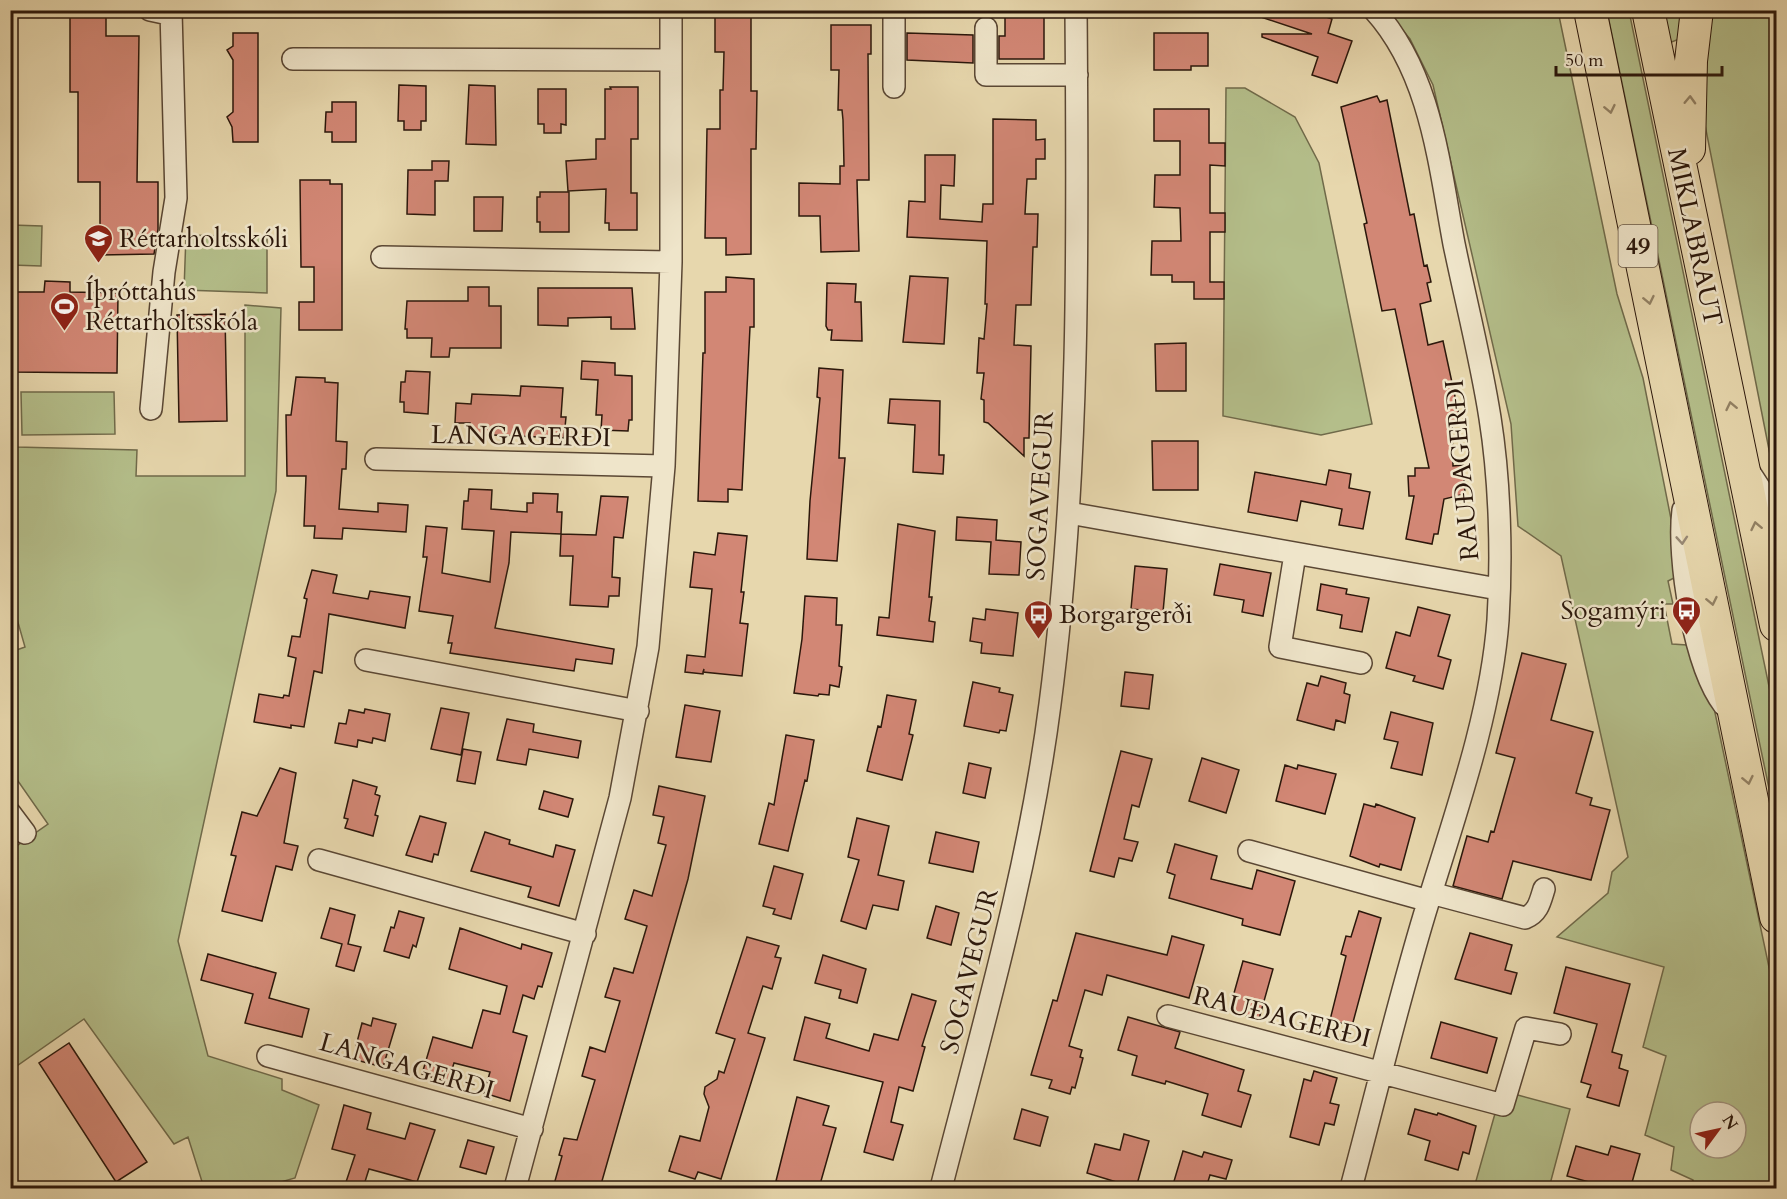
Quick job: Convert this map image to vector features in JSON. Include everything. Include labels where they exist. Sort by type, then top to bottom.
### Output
[{"type":"highway","name":"49","points":[[1590,10],[1776,917]]},
{"type":"highway","name":"MIKLABRAUT","points":[[1648,10],[1776,625]]},
{"type":"highway","points":[[1688,201],[1691,61],[1697,10]]},
{"type":"street","points":[[150,10],[157,13],[171,11],[176,198],[164,272],[151,410]]},
{"type":"street","points":[[515,1188],[620,798],[638,711],[650,636],[664,466],[671,262],[671,10]]},
{"type":"street","points":[[894,10],[894,87]]},
{"type":"street","name":"SOGAVEGUR","points":[[941,1188],[1014,906],[1034,810],[1050,705],[1068,513],[1076,331],[1076,10]]},
{"type":"street","name":"RAUÐAGERÐI","points":[[1351,1188],[1481,717],[1498,621],[1498,535],[1490,421],[1430,121],[1405,55],[1374,10]]},
{"type":"street","points":[[986,28],[986,75],[1077,75]]},
{"type":"street","points":[[293,59],[671,60]]},
{"type":"street","points":[[382,257],[671,262]]},
{"type":"street","name":"LANGAGERÐI","points":[[376,459],[664,466]]},
{"type":"street","name":"MIKLABRAUT","points":[[1743,463],[1776,513]]},
{"type":"street","points":[[1068,513],[1498,589]]},
{"type":"street","points":[[1295,554],[1280,647],[1361,663]]},
{"type":"street","points":[[366,660],[638,711]]},
{"type":"street","points":[[10,813],[25,833]]},
{"type":"street","points":[[1249,851],[1430,897],[1525,918],[1533,915],[1539,906],[1544,889]]},
{"type":"street","points":[[319,861],[585,934]]},
{"type":"street","name":"RAUÐAGERÐI","points":[[1168,1016],[1503,1104],[1526,1028],[1560,1034]]},
{"type":"street","name":"LANGAGERÐI","points":[[268,1056],[532,1129]]},
{"type":"green space","points":[[1386,11],[1558,11],[1617,294],[1643,378],[1673,529],[1678,576],[1668,581],[1673,604],[1664,604],[1672,644],[1687,645],[1714,708],[1776,1000],[1776,1188],[1692,1188],[1693,1180],[1671,1170],[1674,1147],[1645,1135],[1666,1056],[1643,1047],[1664,967],[1557,937],[1608,893],[1612,872],[1628,857],[1561,556],[1518,526],[1511,424],[1433,85],[1410,39]]},
{"type":"green space","points":[[1607,11],[1629,11],[1776,720],[1776,822]]},
{"type":"green space","points":[[1662,11],[1686,11],[1682,38],[1669,43]]},
{"type":"green space","points":[[1704,11],[1776,11],[1776,485],[1705,125],[1701,18]]},
{"type":"green space","points":[[1226,88],[1245,88],[1295,117],[1319,163],[1372,424],[1321,435],[1223,416]]},
{"type":"green space","points":[[11,225],[42,226],[41,266],[11,265]]},
{"type":"green space","points":[[186,235],[267,237],[267,293],[184,290]]},
{"type":"green space","points":[[245,305],[281,308],[276,491],[178,941],[208,1056],[282,1079],[282,1090],[319,1105],[295,1178],[260,1188],[204,1188],[188,1137],[174,1144],[84,1019],[11,1070],[11,850],[48,824],[11,771],[11,652],[25,647],[11,598],[10,427],[16,447],[137,450],[136,476],[245,476]]},
{"type":"green space","points":[[21,392],[114,392],[115,434],[22,435]]},
{"type":"green space","points":[[1514,1094],[1570,1109],[1549,1188],[1474,1188],[1496,1110],[1508,1114]]},
{"type":"building","name":"Réttarholtsskóli","points":[[70,10],[106,10],[106,36],[139,36],[137,182],[158,182],[158,229],[154,254],[100,255],[100,182],[78,182],[78,92],[70,92]]},
{"type":"building","points":[[715,10],[751,10],[751,91],[757,91],[756,149],[751,149],[751,254],[726,255],[726,238],[705,238],[707,129],[720,129],[720,90],[723,90],[724,52],[715,52]]},
{"type":"building","points":[[1005,10],[1044,10],[1044,59],[999,59],[999,36],[1005,36]]},
{"type":"building","points":[[1253,10],[1306,10],[1332,19],[1328,33],[1352,41],[1337,83],[1312,75],[1318,57],[1262,37],[1262,34],[1312,34],[1252,14]]},
{"type":"building","points":[[831,25],[871,25],[871,54],[868,54],[869,180],[857,180],[859,251],[821,252],[820,216],[799,216],[799,183],[840,184],[840,166],[844,166],[842,110],[838,110],[839,70],[831,70]]},
{"type":"building","points":[[233,33],[258,33],[258,142],[233,142],[232,127],[227,117],[233,112],[233,60],[227,50],[233,46]]},
{"type":"building","points":[[907,33],[973,35],[973,63],[907,60]]},
{"type":"building","points":[[1154,33],[1208,33],[1208,66],[1191,66],[1191,70],[1154,70]]},
{"type":"building","points":[[399,85],[426,86],[426,121],[421,121],[421,130],[404,130],[404,121],[398,121]]},
{"type":"building","points":[[469,85],[495,86],[496,145],[466,144]]},
{"type":"building","points":[[610,87],[638,87],[638,139],[631,139],[631,193],[637,193],[637,230],[609,230],[609,223],[605,223],[606,189],[568,191],[566,161],[596,159],[596,139],[605,139],[605,89],[611,89]]},
{"type":"building","points":[[538,89],[566,89],[566,125],[561,124],[561,133],[544,133],[544,124],[538,124]]},
{"type":"building","points":[[1377,96],[1380,102],[1387,100],[1410,215],[1414,214],[1424,266],[1427,265],[1431,282],[1427,283],[1431,301],[1420,304],[1428,345],[1443,341],[1461,424],[1452,426],[1453,466],[1463,465],[1465,494],[1444,499],[1438,534],[1434,534],[1432,544],[1406,539],[1414,496],[1409,496],[1408,476],[1415,476],[1415,468],[1429,468],[1395,309],[1382,311],[1364,224],[1367,223],[1341,107]]},
{"type":"building","points":[[332,102],[356,102],[356,142],[332,142],[332,132],[325,132],[326,112],[332,112]]},
{"type":"building","points":[[1154,109],[1209,109],[1209,143],[1225,143],[1225,166],[1210,165],[1210,213],[1225,213],[1225,232],[1210,232],[1210,282],[1224,282],[1224,299],[1194,299],[1194,282],[1172,282],[1172,275],[1151,275],[1152,241],[1181,241],[1180,208],[1154,207],[1155,175],[1180,175],[1180,141],[1154,141]]},
{"type":"building","points":[[993,119],[1036,120],[1036,140],[1045,139],[1045,159],[1036,159],[1036,179],[1027,179],[1025,214],[1038,214],[1037,247],[1033,247],[1031,305],[1016,305],[1014,345],[1031,346],[1029,438],[1024,438],[1024,456],[988,423],[984,422],[984,400],[981,399],[984,373],[977,373],[979,338],[984,339],[987,304],[985,304],[987,241],[907,237],[909,201],[925,202],[925,155],[955,155],[954,186],[941,185],[940,219],[982,222],[983,204],[993,204]]},
{"type":"building","points":[[432,161],[449,161],[448,181],[435,181],[435,215],[407,214],[408,170],[432,170]]},
{"type":"building","points":[[300,180],[330,180],[330,184],[342,184],[342,330],[299,330],[299,302],[314,302],[314,267],[301,267]]},
{"type":"building","points":[[540,192],[569,192],[569,232],[540,232],[540,222],[537,222],[537,197],[540,197]]},
{"type":"building","points":[[474,197],[503,197],[502,231],[474,231]]},
{"type":"building","points":[[910,276],[948,278],[944,344],[903,342]]},
{"type":"building","points":[[726,277],[754,279],[754,327],[750,327],[742,490],[728,489],[728,502],[698,501],[703,353],[705,353],[705,292],[726,292]]},
{"type":"building","name":"Íþróttahús Réttarholtsskóla","points":[[45,281],[70,282],[70,292],[118,293],[117,373],[10,372],[10,292],[44,292]]},
{"type":"building","points":[[827,283],[856,284],[855,302],[861,302],[862,341],[831,340],[832,330],[828,330],[826,326]]},
{"type":"building","points":[[468,287],[489,287],[489,306],[501,306],[501,348],[450,348],[449,357],[431,357],[432,338],[407,338],[407,329],[405,329],[407,301],[468,301]]},
{"type":"building","points":[[538,288],[632,288],[635,329],[611,329],[611,317],[568,318],[568,326],[538,325]]},
{"type":"building","points":[[225,314],[227,421],[179,422],[177,315]]},
{"type":"building","points":[[1186,343],[1186,391],[1156,391],[1155,344]]},
{"type":"building","points":[[582,361],[615,363],[615,375],[632,376],[632,420],[629,420],[628,431],[601,430],[602,415],[596,415],[598,380],[581,379]]},
{"type":"building","points":[[819,368],[843,370],[839,458],[845,458],[837,561],[807,559],[820,398],[817,397]]},
{"type":"building","points":[[406,371],[430,372],[428,414],[404,412],[404,402],[400,402],[401,382],[405,382]]},
{"type":"building","points":[[296,377],[325,378],[325,382],[338,383],[336,441],[347,442],[346,469],[342,469],[339,509],[378,512],[378,503],[408,505],[406,532],[343,528],[342,539],[314,538],[315,526],[304,526],[306,476],[287,476],[286,415],[291,415]]},
{"type":"building","points":[[521,386],[563,388],[561,417],[566,417],[564,438],[469,434],[470,423],[455,423],[456,403],[471,404],[472,394],[520,396]]},
{"type":"building","points":[[890,399],[940,401],[939,455],[944,455],[943,474],[913,472],[915,425],[888,423]]},
{"type":"building","points":[[1152,441],[1198,441],[1198,490],[1153,490]]},
{"type":"building","points":[[1329,470],[1351,474],[1349,488],[1370,492],[1363,529],[1339,525],[1342,509],[1301,501],[1297,521],[1248,512],[1255,472],[1326,485]]},
{"type":"building","points":[[469,489],[492,490],[491,509],[527,512],[527,503],[533,503],[533,493],[558,494],[557,512],[562,512],[561,534],[511,532],[509,563],[495,628],[614,649],[612,664],[576,659],[574,671],[450,653],[452,643],[448,643],[453,616],[419,611],[427,557],[423,557],[426,526],[447,528],[442,573],[490,582],[494,531],[462,529],[464,501],[468,501]]},
{"type":"building","points":[[601,496],[628,497],[623,538],[614,537],[612,577],[620,578],[619,596],[609,596],[608,607],[570,605],[573,556],[560,556],[561,534],[596,535]]},
{"type":"building","points":[[957,517],[997,520],[996,540],[1021,542],[1019,575],[989,574],[991,542],[956,540]]},
{"type":"building","points":[[898,524],[935,531],[929,597],[932,597],[929,621],[935,622],[933,642],[877,635],[879,617],[889,618]]},
{"type":"building","points":[[718,533],[747,536],[740,623],[748,624],[742,676],[703,672],[703,674],[685,672],[687,655],[705,657],[712,589],[690,587],[694,552],[715,555]]},
{"type":"building","points":[[1220,564],[1271,573],[1263,616],[1242,612],[1244,600],[1214,595]]},
{"type":"building","points":[[1135,566],[1167,569],[1163,612],[1131,609]]},
{"type":"building","points":[[312,570],[337,575],[333,593],[368,599],[370,591],[410,597],[405,628],[329,614],[322,673],[314,671],[304,727],[291,725],[291,728],[254,722],[259,694],[283,698],[284,695],[289,696],[296,658],[288,656],[292,636],[300,637],[307,599],[304,598]]},
{"type":"building","points":[[1321,584],[1347,589],[1346,594],[1369,598],[1362,632],[1340,628],[1342,615],[1317,610]]},
{"type":"building","points":[[805,596],[837,598],[836,625],[842,625],[839,666],[842,667],[839,687],[830,685],[829,695],[794,693],[802,639]]},
{"type":"building","points":[[1418,607],[1450,615],[1438,656],[1451,660],[1443,689],[1413,681],[1415,676],[1386,668],[1396,632],[1410,636]]},
{"type":"building","points":[[986,609],[1018,613],[1013,656],[981,653],[982,643],[970,641],[973,618],[985,620]]},
{"type":"building","points":[[1522,653],[1566,664],[1551,720],[1593,732],[1576,793],[1592,798],[1590,805],[1610,810],[1591,880],[1513,861],[1502,899],[1453,886],[1467,836],[1488,842],[1491,831],[1494,832],[1515,758],[1496,753]]},
{"type":"building","points":[[1125,672],[1153,675],[1149,709],[1121,706]]},
{"type":"building","points":[[1321,676],[1346,683],[1344,693],[1350,695],[1345,723],[1336,720],[1334,730],[1297,720],[1307,683],[1318,686]]},
{"type":"building","points":[[973,682],[1000,688],[999,692],[1013,695],[1006,731],[1000,730],[999,733],[964,726]]},
{"type":"building","points":[[887,695],[916,700],[909,734],[913,735],[902,780],[867,771],[878,726],[881,727]]},
{"type":"building","points":[[685,705],[720,711],[711,762],[676,757]]},
{"type":"building","points":[[441,708],[469,713],[461,755],[431,749]]},
{"type":"building","points":[[365,709],[390,714],[385,741],[373,738],[372,743],[358,740],[357,747],[335,743],[339,723],[346,724],[349,710],[364,713]]},
{"type":"building","points":[[1391,712],[1433,723],[1422,775],[1391,768],[1398,742],[1384,739]]},
{"type":"building","points":[[507,719],[534,724],[533,732],[581,741],[578,758],[529,749],[526,765],[497,760]]},
{"type":"building","points":[[786,735],[814,740],[807,781],[805,780],[788,851],[759,844],[769,803],[774,805]]},
{"type":"building","points":[[463,749],[481,752],[475,784],[457,781]]},
{"type":"building","points":[[1121,751],[1152,759],[1139,807],[1132,805],[1124,839],[1138,842],[1132,861],[1119,858],[1114,877],[1090,871]]},
{"type":"building","points":[[1202,758],[1239,770],[1226,813],[1189,801]]},
{"type":"building","points":[[969,763],[991,768],[985,798],[963,793]]},
{"type":"building","points":[[1285,765],[1297,769],[1298,765],[1336,774],[1325,814],[1276,801]]},
{"type":"building","points":[[280,768],[296,773],[284,843],[298,846],[292,870],[276,866],[262,921],[222,911],[236,856],[231,855],[242,812],[257,816]]},
{"type":"building","points":[[353,780],[377,787],[375,794],[380,796],[373,836],[345,828],[348,819],[344,818]]},
{"type":"building","points":[[659,786],[705,796],[688,879],[600,1188],[553,1188],[562,1156],[559,1155],[564,1138],[577,1140],[595,1080],[582,1076],[590,1047],[605,1052],[620,1001],[605,997],[614,968],[633,973],[647,926],[625,919],[634,890],[652,896],[666,845],[658,843],[664,817],[653,815]]},
{"type":"building","points":[[544,791],[573,799],[568,817],[539,809]]},
{"type":"building","points":[[1364,804],[1375,807],[1376,804],[1415,818],[1401,870],[1380,864],[1379,867],[1350,856]]},
{"type":"building","points":[[420,816],[446,823],[438,855],[434,854],[432,862],[406,855]]},
{"type":"building","points":[[857,818],[889,826],[878,875],[904,881],[898,910],[873,905],[866,929],[841,921],[859,860],[848,857]]},
{"type":"building","points":[[485,832],[510,840],[509,844],[553,857],[556,845],[575,850],[559,906],[528,897],[531,887],[471,871]]},
{"type":"building","points":[[936,832],[979,842],[973,872],[929,863]]},
{"type":"building","points":[[1175,844],[1217,856],[1211,879],[1252,889],[1257,870],[1295,881],[1280,935],[1242,925],[1243,919],[1169,898],[1175,875],[1167,872]]},
{"type":"building","points":[[774,866],[803,874],[791,919],[773,914],[775,909],[763,906]]},
{"type":"building","points":[[936,906],[959,913],[951,945],[927,938]]},
{"type":"building","points":[[330,908],[355,915],[348,944],[361,947],[354,971],[336,966],[342,944],[321,938]]},
{"type":"building","points":[[399,911],[424,918],[416,947],[413,945],[409,958],[384,951],[391,927],[394,928]]},
{"type":"building","points":[[1359,911],[1381,918],[1352,1026],[1330,1020],[1346,956],[1341,954],[1346,936],[1351,937]]},
{"type":"building","points":[[460,928],[521,949],[522,944],[552,953],[542,987],[538,986],[534,999],[523,995],[513,1032],[527,1036],[510,1101],[484,1093],[490,1072],[454,1063],[448,1082],[422,1074],[433,1037],[472,1048],[483,1010],[500,1014],[507,986],[449,969]]},
{"type":"building","points":[[1076,933],[1167,955],[1172,936],[1204,945],[1189,998],[1107,975],[1102,995],[1085,990],[1069,1046],[1082,1050],[1080,1057],[1083,1058],[1075,1088],[1072,1087],[1070,1094],[1049,1088],[1052,1080],[1031,1075],[1053,1000],[1057,1001]]},
{"type":"building","points":[[1470,933],[1512,945],[1505,970],[1517,973],[1511,994],[1455,979]]},
{"type":"building","points":[[747,937],[779,946],[775,957],[781,958],[772,989],[763,986],[748,1033],[765,1038],[721,1179],[698,1172],[695,1179],[669,1171],[680,1136],[700,1141],[709,1107],[704,1094],[705,1087],[717,1079],[719,1071],[724,1073],[735,1039],[716,1033]]},
{"type":"building","points":[[208,954],[276,973],[269,998],[309,1009],[302,1037],[245,1023],[253,994],[201,980]]},
{"type":"building","points":[[823,955],[866,969],[857,1003],[839,998],[841,990],[815,983]]},
{"type":"building","points":[[1243,961],[1273,969],[1259,1019],[1229,1011]]},
{"type":"building","points":[[1566,967],[1630,984],[1612,1052],[1622,1055],[1619,1068],[1628,1071],[1619,1106],[1587,1097],[1591,1085],[1581,1082],[1597,1024],[1554,1013]]},
{"type":"building","points":[[912,994],[936,1001],[922,1046],[925,1047],[913,1091],[899,1087],[891,1122],[903,1125],[893,1160],[864,1152],[883,1082],[794,1060],[805,1017],[830,1024],[826,1038],[869,1051],[874,1034],[898,1040]]},
{"type":"building","points":[[1128,1017],[1180,1032],[1175,1048],[1244,1070],[1238,1091],[1251,1095],[1241,1127],[1202,1115],[1208,1094],[1166,1081],[1165,1084],[1132,1075],[1137,1056],[1118,1050]]},
{"type":"building","points":[[373,1018],[396,1024],[383,1067],[356,1060],[360,1047],[356,1046],[362,1023],[371,1026]]},
{"type":"building","points":[[1441,1022],[1497,1038],[1487,1073],[1431,1058]]},
{"type":"building","points":[[69,1043],[147,1162],[116,1182],[39,1063]]},
{"type":"building","points":[[1314,1071],[1337,1078],[1330,1103],[1339,1105],[1334,1125],[1325,1123],[1319,1145],[1290,1137],[1304,1079],[1311,1081]]},
{"type":"building","points":[[797,1097],[829,1106],[823,1125],[836,1128],[819,1188],[779,1188],[781,1182],[776,1181]]},
{"type":"building","points":[[344,1105],[371,1113],[367,1129],[405,1139],[410,1123],[435,1130],[417,1182],[369,1169],[363,1188],[344,1188],[355,1155],[332,1149]]},
{"type":"building","points":[[1022,1109],[1048,1117],[1040,1146],[1014,1139]]},
{"type":"building","points":[[1415,1109],[1437,1115],[1438,1113],[1476,1126],[1469,1154],[1463,1152],[1458,1170],[1425,1160],[1430,1141],[1408,1134]]},
{"type":"building","points":[[1124,1134],[1149,1141],[1136,1188],[1087,1173],[1095,1144],[1120,1150]]},
{"type":"building","points":[[468,1140],[494,1147],[486,1174],[460,1167]]},
{"type":"building","points":[[1576,1146],[1608,1155],[1611,1146],[1640,1154],[1631,1186],[1621,1183],[1619,1188],[1599,1188],[1600,1185],[1567,1176]]},
{"type":"building","points":[[1183,1151],[1202,1157],[1204,1152],[1232,1160],[1226,1179],[1210,1175],[1206,1188],[1172,1188]]},
{"type":"place","name":"Réttarholtsskóli","points":[[98,264]]},
{"type":"place","name":"Íþróttahús Réttarholtsskóla","points":[[64,332]]},
{"type":"place","name":"Sogamýri","points":[[1687,636]]},
{"type":"place","name":"Borgargerði","points":[[1038,640]]}]
